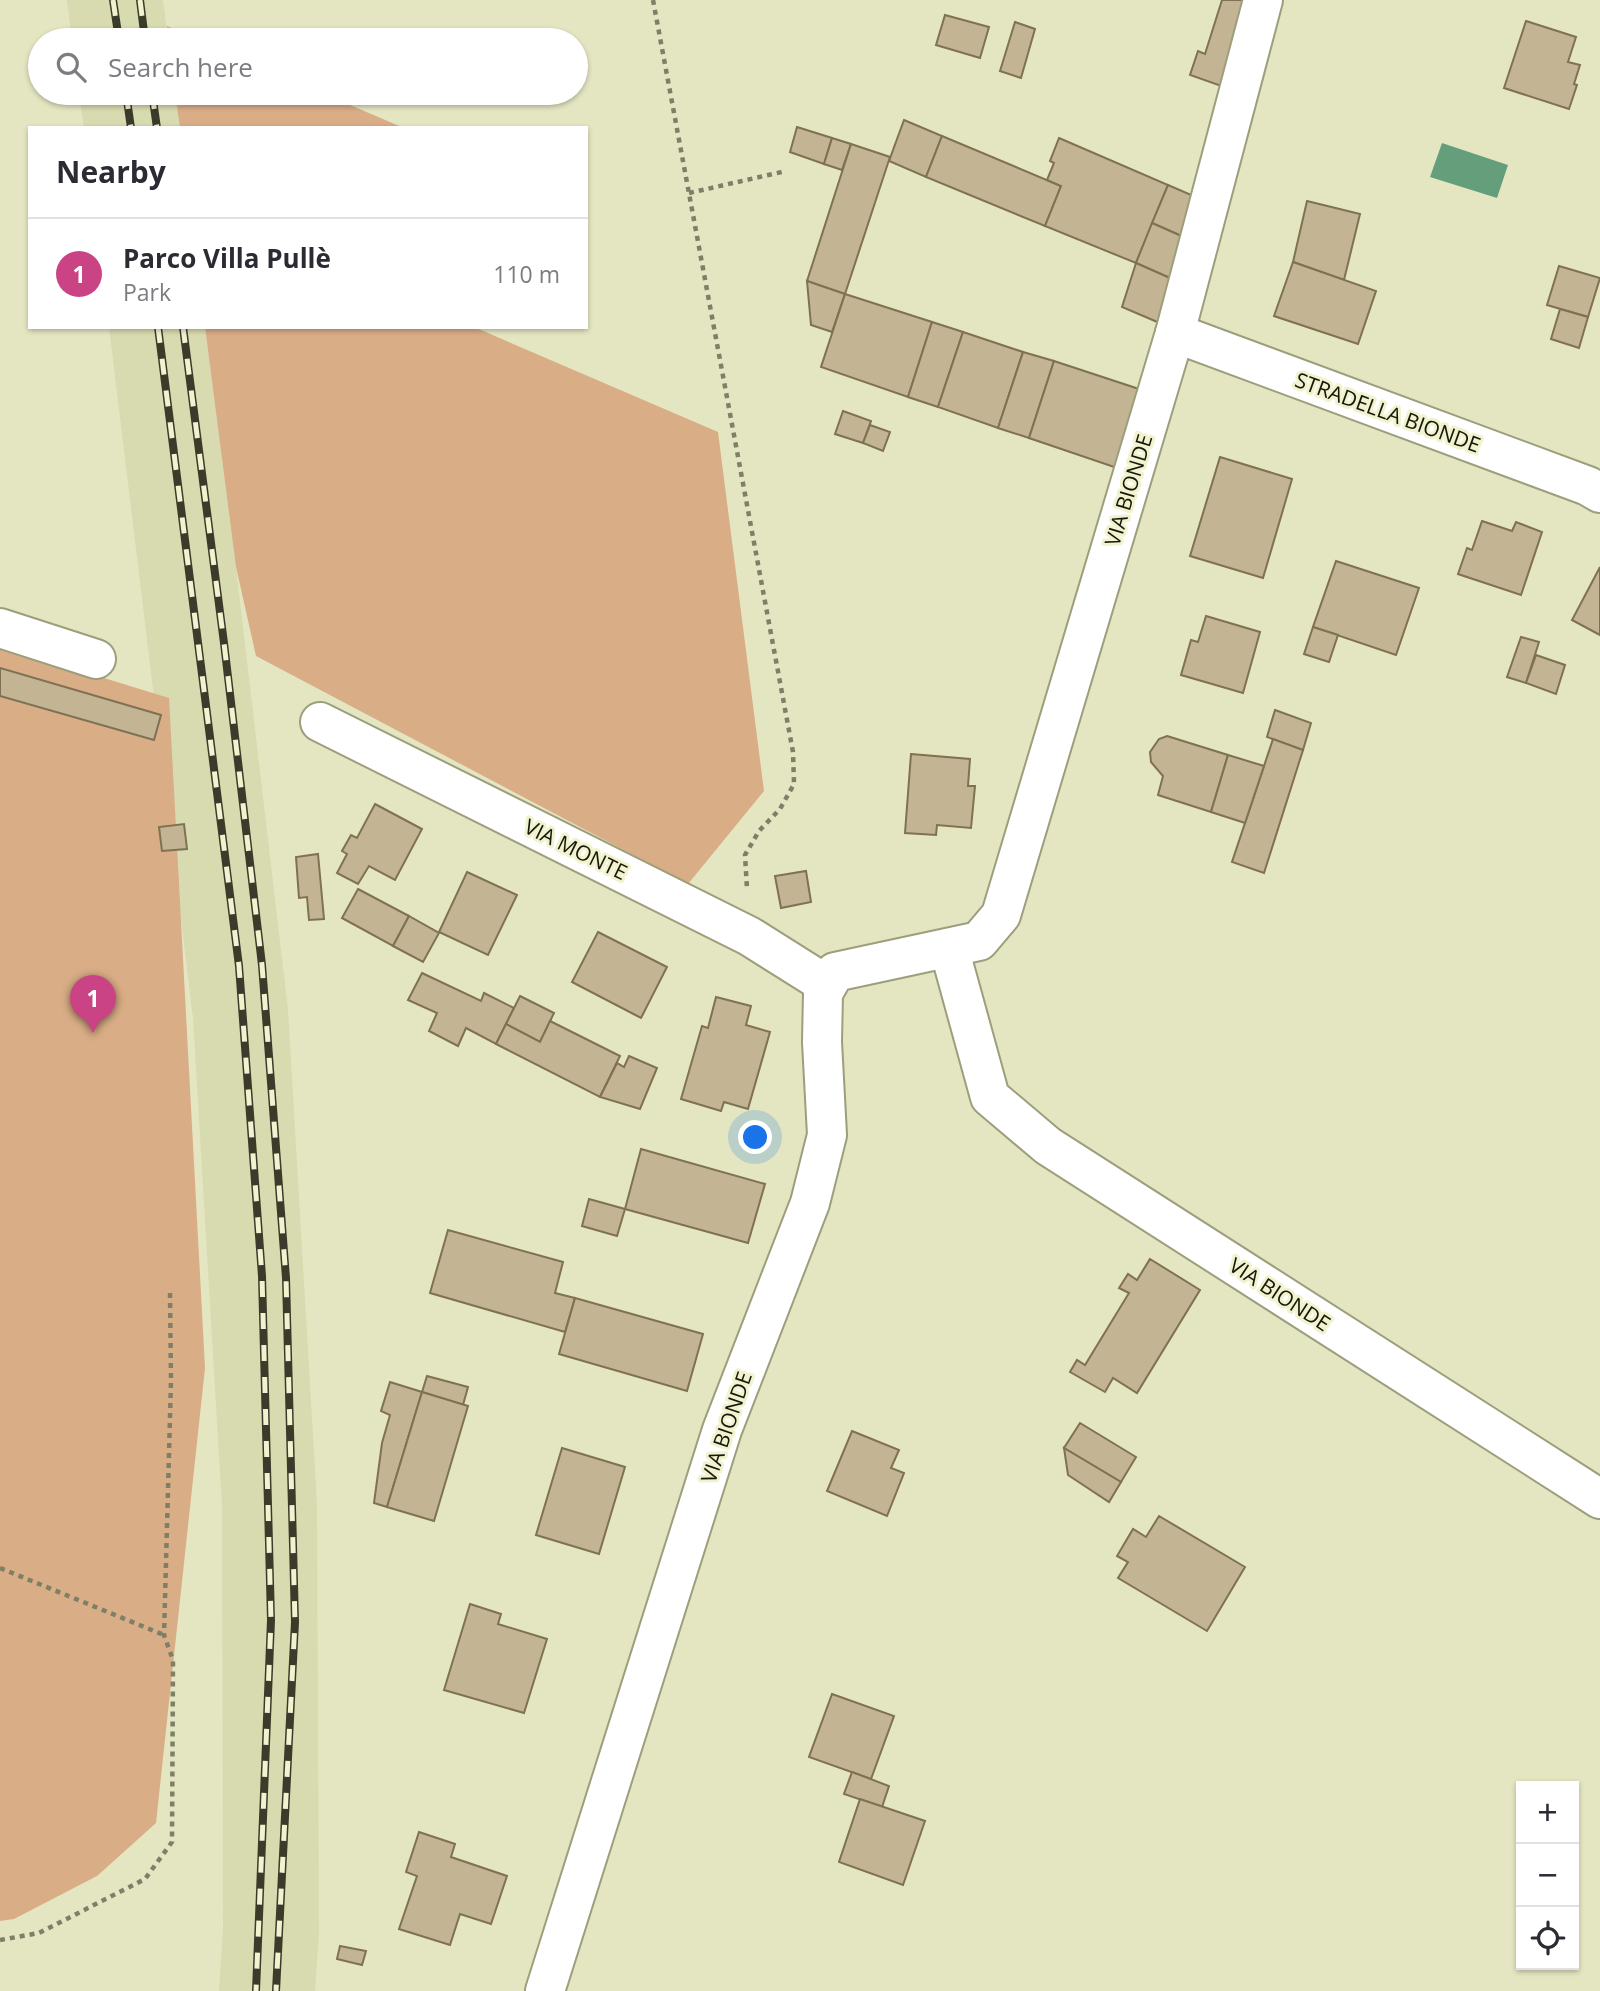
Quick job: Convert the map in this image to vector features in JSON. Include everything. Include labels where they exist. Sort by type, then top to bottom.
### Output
[{"type":"street","name":"VIA BIONDE","points":[[545,1991],[722,1430],[810,1203],[827,1135],[822,1042],[823,993],[831,979],[979,941],[1001,915],[1175,333],[1263,0]]},
{"type":"street","name":"STRADELLA BIONDE","points":[[1175,333],[1588,486],[1600,493]]},
{"type":"street","points":[[0,628],[96,659]]},
{"type":"street","name":"VIA MONTE","points":[[320,722],[831,979]]},
{"type":"street","name":"VIA BIONDE","points":[[949,948],[990,1097],[1038,1138],[1600,1499]]},
{"type":"path","points":[[653,0],[793,752],[794,784],[780,809],[759,831],[745,855],[749,936]]},
{"type":"path","points":[[689,193],[786,172]]},
{"type":"path","points":[[0,1940],[39,1933],[145,1878],[172,1842],[173,1660],[164,1635],[172,1381],[170,1293]]},
{"type":"path","points":[[0,1569],[164,1635]]},
{"type":"shaded area","points":[[67,0],[163,0],[166,28],[70,28]]},
{"type":"shaded area","points":[[81,105],[177,105],[180,126],[84,126]]},
{"type":"shaded area","points":[[177,105],[350,105],[399,126],[180,126]]},
{"type":"shaded area","points":[[1442,143],[1508,165],[1497,198],[1430,177]]},
{"type":"shaded area","points":[[109,329],[205,329],[236,567],[288,1010],[317,1504],[319,1933],[315,1991],[219,1991],[223,1929],[222,1506],[193,1018]]},
{"type":"shaded area","points":[[205,329],[479,329],[718,432],[764,791],[688,884],[256,656],[236,567]]},
{"type":"shaded area","points":[[0,646],[169,698],[205,1368],[156,1823],[97,1876],[14,1919],[0,1921]]},
{"type":"building","points":[[1222,0],[1253,0],[1227,88],[1190,75],[1198,51],[1205,54]]},
{"type":"building","points":[[945,15],[989,27],[980,58],[936,45]]},
{"type":"building","points":[[1526,21],[1576,37],[1568,62],[1580,65],[1569,109],[1504,88]]},
{"type":"building","points":[[1015,22],[1035,29],[1021,78],[1000,71]]},
{"type":"building","points":[[904,120],[942,136],[926,177],[889,161]]},
{"type":"building","points":[[797,127],[832,138],[824,164],[790,152]]},
{"type":"building","points":[[942,136],[1061,186],[1045,226],[926,177]]},
{"type":"building","points":[[832,138],[851,144],[842,170],[824,164]]},
{"type":"building","points":[[1059,138],[1168,185],[1136,263],[1045,226],[1061,186],[1047,180],[1054,163],[1050,161]]},
{"type":"building","points":[[851,144],[890,157],[845,294],[807,281]]},
{"type":"building","points":[[1168,185],[1196,197],[1186,238],[1152,223]]},
{"type":"building","points":[[1307,201],[1360,214],[1344,280],[1293,262]]},
{"type":"building","points":[[1152,223],[1186,238],[1170,278],[1136,263]]},
{"type":"building","points":[[1293,262],[1376,291],[1358,344],[1274,316]]},
{"type":"building","points":[[1136,263],[1170,278],[1162,324],[1122,307]]},
{"type":"building","points":[[1559,266],[1600,278],[1588,317],[1547,305]]},
{"type":"building","points":[[807,281],[845,294],[832,332],[811,325]]},
{"type":"building","points":[[845,294],[932,322],[908,397],[821,367]]},
{"type":"building","points":[[1560,309],[1588,317],[1579,348],[1551,339]]},
{"type":"building","points":[[932,322],[963,332],[938,407],[908,397]]},
{"type":"building","points":[[963,332],[1023,352],[998,428],[938,407]]},
{"type":"building","points":[[1023,352],[1054,361],[1029,438],[998,428]]},
{"type":"building","points":[[1054,361],[1142,390],[1120,469],[1029,438]]},
{"type":"building","points":[[843,411],[871,421],[863,443],[835,434]]},
{"type":"building","points":[[870,425],[890,432],[883,451],[863,443]]},
{"type":"building","points":[[1220,457],[1292,479],[1263,578],[1190,556]]},
{"type":"building","points":[[1482,521],[1512,531],[1516,522],[1542,532],[1521,595],[1458,574],[1467,548],[1472,550]]},
{"type":"building","points":[[1336,561],[1419,588],[1396,655],[1313,627]]},
{"type":"building","points":[[1600,567],[1600,635],[1572,620]]},
{"type":"building","points":[[1206,616],[1260,632],[1243,693],[1181,675],[1191,640],[1198,642]]},
{"type":"building","points":[[1313,627],[1338,635],[1329,662],[1304,654]]},
{"type":"building","points":[[1521,637],[1539,642],[1526,683],[1507,677]]},
{"type":"building","points":[[1536,655],[1565,665],[1556,694],[1526,683]]},
{"type":"building","points":[[0,668],[161,715],[154,740],[0,696]]},
{"type":"building","points":[[1275,710],[1311,723],[1303,750],[1267,737]]},
{"type":"building","points":[[1167,736],[1228,755],[1211,812],[1158,795],[1163,776],[1151,762],[1150,752],[1159,739]]},
{"type":"building","points":[[1273,739],[1303,750],[1264,873],[1232,862]]},
{"type":"building","points":[[911,754],[970,759],[968,786],[975,786],[971,828],[937,825],[936,835],[905,833]]},
{"type":"building","points":[[1228,755],[1264,766],[1245,823],[1211,812]]},
{"type":"building","points":[[375,804],[422,829],[395,880],[369,866],[358,884],[337,873],[347,854],[342,851],[351,835],[357,838]]},
{"type":"building","points":[[184,824],[187,849],[162,851],[159,827]]},
{"type":"building","points":[[318,854],[324,919],[309,920],[307,897],[299,898],[296,857]]},
{"type":"building","points":[[806,871],[811,902],[781,908],[775,876]]},
{"type":"building","points":[[467,872],[517,895],[488,955],[439,932]]},
{"type":"building","points":[[358,889],[409,916],[393,946],[342,918]]},
{"type":"building","points":[[409,916],[439,933],[423,962],[393,946]]},
{"type":"building","points":[[598,932],[667,967],[641,1018],[572,982]]},
{"type":"building","points":[[422,973],[481,1001],[484,993],[514,1008],[496,1044],[466,1028],[458,1046],[429,1031],[437,1013],[408,1000]]},
{"type":"building","points":[[520,996],[554,1013],[540,1042],[506,1024]]},
{"type":"building","points":[[716,997],[751,1006],[746,1025],[770,1032],[748,1109],[724,1102],[721,1111],[681,1099],[702,1026],[708,1028]]},
{"type":"building","points":[[550,1021],[620,1056],[600,1097],[496,1044],[506,1024],[540,1042]]},
{"type":"building","points":[[629,1056],[657,1068],[640,1109],[600,1097],[617,1063],[624,1067]]},
{"type":"building","points":[[641,1149],[765,1184],[748,1243],[625,1209]]},
{"type":"building","points":[[589,1199],[625,1209],[617,1236],[582,1226]]},
{"type":"building","points":[[448,1230],[563,1262],[555,1293],[575,1298],[565,1332],[430,1293]]},
{"type":"building","points":[[1150,1259],[1200,1290],[1137,1393],[1113,1378],[1105,1392],[1070,1372],[1077,1360],[1085,1365],[1129,1293],[1119,1288],[1128,1274],[1137,1280]]},
{"type":"building","points":[[575,1298],[703,1334],[687,1391],[559,1354]]},
{"type":"building","points":[[427,1376],[468,1387],[463,1405],[422,1392]]},
{"type":"building","points":[[390,1382],[422,1392],[387,1507],[374,1503],[382,1443],[390,1415],[381,1411]]},
{"type":"building","points":[[422,1392],[468,1406],[434,1521],[387,1507]]},
{"type":"building","points":[[1080,1423],[1136,1457],[1121,1482],[1064,1448]]},
{"type":"building","points":[[852,1431],[899,1450],[891,1468],[904,1473],[887,1516],[827,1491]]},
{"type":"building","points":[[562,1448],[625,1467],[599,1554],[536,1535]]},
{"type":"building","points":[[1064,1448],[1121,1482],[1109,1502],[1068,1475]]},
{"type":"building","points":[[1159,1516],[1245,1567],[1207,1631],[1118,1578],[1128,1562],[1117,1556],[1133,1529],[1146,1537]]},
{"type":"building","points":[[470,1604],[501,1614],[498,1624],[547,1639],[524,1713],[444,1690]]},
{"type":"building","points":[[832,1694],[894,1716],[871,1779],[809,1757]]},
{"type":"building","points":[[852,1772],[889,1786],[882,1807],[844,1794]]},
{"type":"building","points":[[860,1799],[925,1821],[903,1885],[839,1862]]},
{"type":"building","points":[[419,1832],[455,1844],[451,1857],[507,1876],[491,1924],[460,1914],[450,1945],[399,1929],[417,1876],[406,1872]]},
{"type":"building","points":[[340,1946],[366,1951],[362,1965],[337,1959]]},
{"type":"railway","points":[[113,0],[117,28]]},
{"type":"railway","points":[[140,0],[144,28]]},
{"type":"railway","points":[[128,105],[131,126]]},
{"type":"railway","points":[[154,105],[157,126]]},
{"type":"railway","points":[[158,329],[239,966],[262,1276],[271,1620],[256,1991]]},
{"type":"railway","points":[[183,329],[262,965],[286,1278],[295,1622],[276,1991]]},
{"type":"place","name":"Parco Villa Pullè","points":[[93,1033]]}]
